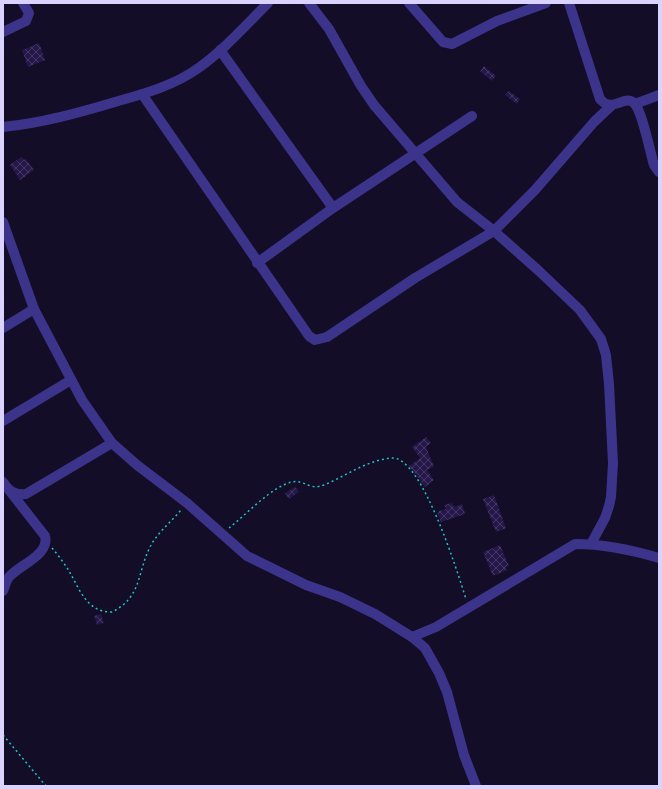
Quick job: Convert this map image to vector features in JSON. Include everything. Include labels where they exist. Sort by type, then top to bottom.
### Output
[{"type":"street","points":[[3,32],[26,21],[29,13],[23,3]]},
{"type":"street","points":[[3,127],[46,121],[142,94],[171,83],[196,70],[220,50],[268,3]]},
{"type":"street","points":[[309,3],[329,29],[361,86],[374,105],[457,202],[494,231],[580,310],[601,339],[605,350],[609,384],[613,463],[611,496],[605,518],[591,544]]},
{"type":"street","points":[[409,3],[438,38],[447,44],[452,44],[498,21],[546,3]]},
{"type":"street","points":[[569,3],[597,92],[603,103],[612,105]]},
{"type":"street","points":[[220,50],[333,208]]},
{"type":"street","points":[[142,94],[257,263],[309,336],[315,340],[320,340],[345,326],[415,278],[494,231],[535,190],[572,146],[612,105],[625,101],[631,101],[635,104],[640,112],[654,165],[659,172]]},
{"type":"street","points":[[635,104],[659,95]]},
{"type":"street","points":[[257,263],[333,208],[472,116]]},
{"type":"street","points":[[3,222],[34,309],[82,400],[112,443],[137,465],[187,503],[220,534],[247,556],[306,586],[340,597],[375,614],[412,637],[424,648],[439,673],[447,692],[464,755],[476,786]]},
{"type":"street","points":[[3,328],[34,309]]},
{"type":"street","points":[[3,420],[71,380]]},
{"type":"street","points":[[9,490],[16,494],[26,494],[112,443]]},
{"type":"street","points":[[3,482],[46,540],[41,551],[10,575],[6,581],[3,591]]},
{"type":"street","points":[[412,637],[436,627],[560,551],[575,544],[591,544],[641,552],[659,558]]},
{"type":"path","points":[[220,534],[267,497],[289,482],[295,481],[310,487],[319,486],[360,468],[392,458],[397,459],[406,464],[427,494],[445,538],[468,607]]},
{"type":"path","points":[[46,540],[68,569],[86,600],[100,610],[112,612],[126,602],[134,593],[141,578],[151,546],[187,503]]},
{"type":"path","points":[[3,735],[46,786]]},
{"type":"building","points":[[39,43],[45,60],[28,67],[22,50]]},
{"type":"building","points":[[484,66],[496,76],[492,81],[480,71]]},
{"type":"building","points":[[509,91],[520,99],[517,104],[505,95]]},
{"type":"building","points":[[21,157],[24,160],[26,159],[34,170],[20,180],[10,165]]},
{"type":"building","points":[[426,437],[431,443],[426,447],[434,467],[427,470],[434,480],[425,487],[409,466],[420,458],[412,447]]},
{"type":"building","points":[[295,487],[299,492],[289,499],[285,493]]},
{"type":"building","points":[[494,495],[506,528],[496,532],[483,499]]},
{"type":"building","points":[[452,503],[454,507],[462,504],[465,514],[441,522],[437,512],[446,509],[444,505]]},
{"type":"building","points":[[500,545],[509,566],[506,567],[507,570],[493,576],[483,552]]},
{"type":"building","points":[[101,614],[104,623],[97,625],[94,616]]}]
